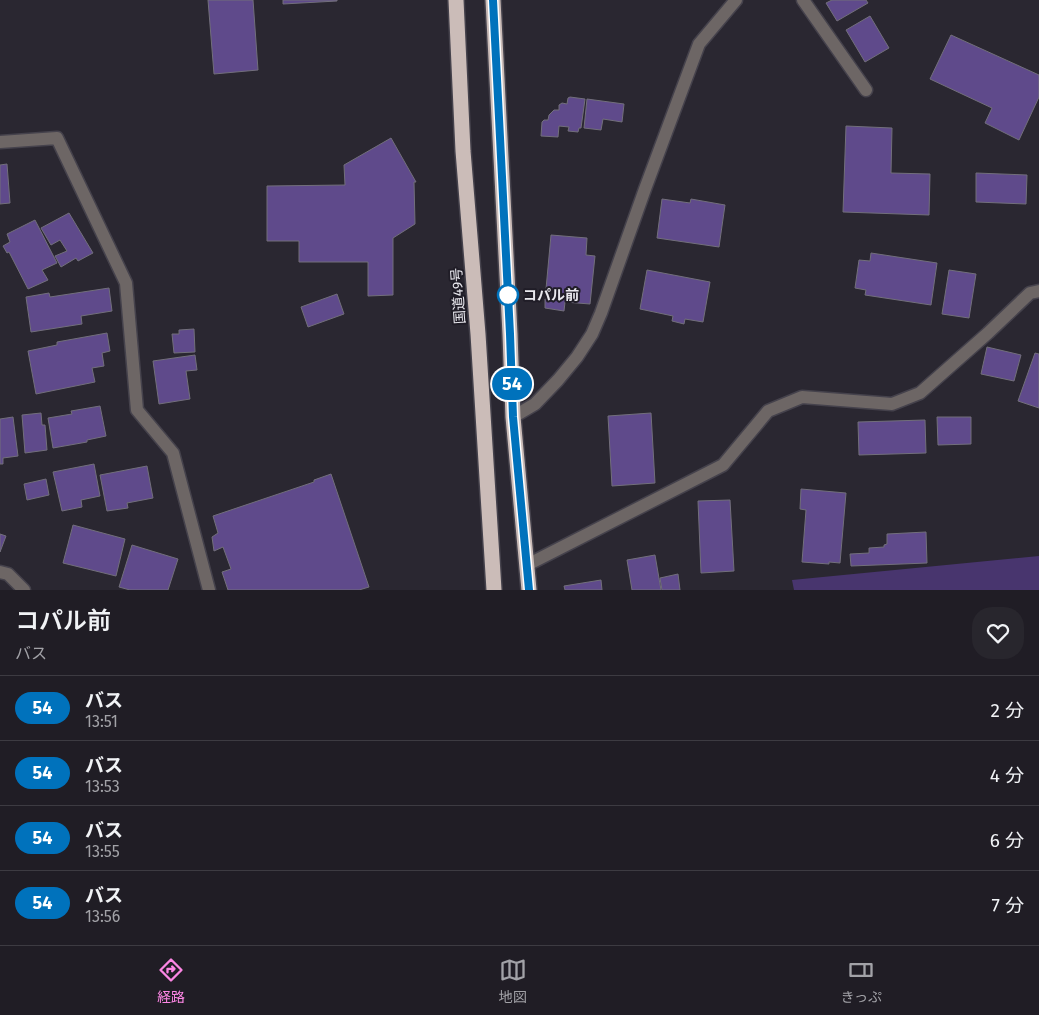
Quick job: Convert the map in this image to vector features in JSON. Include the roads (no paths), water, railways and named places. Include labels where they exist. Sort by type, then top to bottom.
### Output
[{"type":"highway","name":"国道49号","points":[[456,0],[463,151],[478,334],[494,590]]},
{"type":"highway","points":[[493,0],[513,417],[529,590]]},
{"type":"street","points":[[513,417],[535,404],[558,380],[592,334],[602,313],[645,189],[699,44],[736,0]]},
{"type":"street","points":[[803,0],[866,90]]},
{"type":"street","points":[[0,142],[57,138],[126,283],[137,410],[173,453],[209,590]]},
{"type":"street","points":[[527,564],[723,465],[751,434],[768,411],[802,397],[892,404],[920,393],[1030,293],[1039,290]]},
{"type":"street","points":[[0,572],[8,574],[24,590]]},
{"type":"place","name":"コパル前","points":[[508,295]]}]
